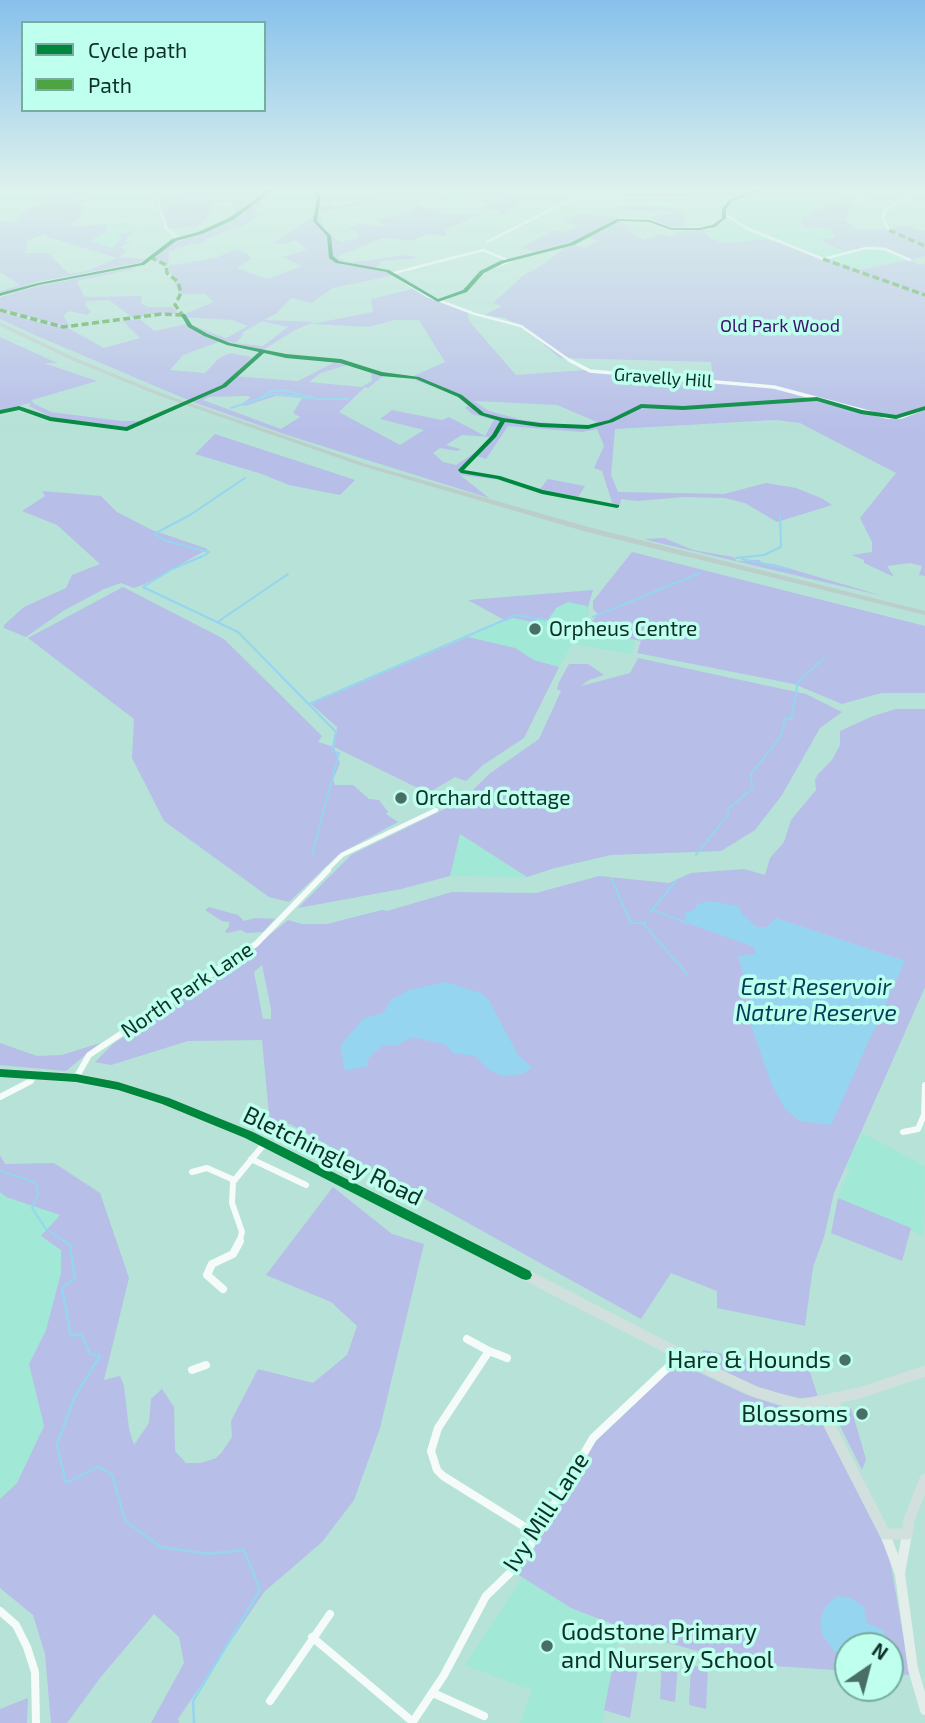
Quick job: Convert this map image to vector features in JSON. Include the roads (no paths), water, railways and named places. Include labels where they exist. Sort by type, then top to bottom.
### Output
[{"type":"highway","points":[[0,324],[71,358],[159,394],[364,465],[590,530],[923,612]]},
{"type":"highway","points":[[0,330],[162,401],[356,469],[592,536],[925,619]]},
{"type":"main road","name":"Bletchingley Road","points":[[0,1073],[76,1078],[118,1086],[165,1101],[265,1143],[756,1392],[800,1405],[826,1419]]},
{"type":"main road","points":[[800,1405],[838,1398],[925,1371]]},
{"type":"main road","points":[[838,1398],[826,1419],[884,1534],[907,1534],[909,1520],[925,1479]]},
{"type":"street","points":[[0,295],[48,281],[112,270]]},
{"type":"street","points":[[376,270],[392,274],[406,270]]},
{"type":"street","points":[[438,301],[465,291],[485,270]]},
{"type":"street","name":"Gravelly Hill","points":[[392,274],[438,301],[522,326],[560,356],[594,372],[774,387],[861,412],[901,417],[925,408]]},
{"type":"street","name":"North Park Lane","points":[[76,1078],[89,1055],[256,944],[342,855],[436,810]]},
{"type":"street","points":[[0,1097],[31,1081],[34,1074]]},
{"type":"street","points":[[918,1129],[925,1115],[925,1085]]},
{"type":"street","points":[[904,1132],[918,1129]]},
{"type":"street","points":[[918,1129],[925,1136]]},
{"type":"street","points":[[223,1289],[207,1275],[212,1264],[233,1254],[241,1240],[242,1232],[232,1203],[234,1180],[265,1143]]},
{"type":"street","points":[[251,1158],[306,1185]]},
{"type":"street","points":[[192,1172],[207,1168],[234,1180]]},
{"type":"street","points":[[467,1339],[507,1358]]},
{"type":"street","points":[[489,1351],[433,1438],[433,1462],[443,1476],[536,1534]]},
{"type":"street","name":"Ivy Mill Lane","points":[[412,1722],[433,1693],[486,1596],[515,1568],[593,1438],[681,1355]]},
{"type":"street","points":[[192,1370],[205,1365]]},
{"type":"street","points":[[884,1534],[900,1574],[913,1669],[925,1710]]},
{"type":"street","points":[[900,1574],[907,1534]]},
{"type":"street","points":[[0,1611],[16,1625],[27,1647],[35,1672],[36,1723]]},
{"type":"street","points":[[270,1701],[330,1614]]},
{"type":"street","points":[[312,1637],[412,1722]]},
{"type":"street","points":[[433,1693],[484,1716]]},
{"type":"water","name":"East Reservoir Nature Reserve","points":[[710,901],[738,906],[742,914],[757,927],[766,927],[776,918],[905,961],[831,1125],[800,1121],[785,1109],[771,1083],[747,1014],[751,1001],[738,956],[755,954],[754,947],[687,923],[686,912],[693,911],[698,904]]},
{"type":"water","points":[[445,982],[481,993],[489,1000],[518,1055],[532,1067],[524,1074],[502,1076],[488,1069],[475,1056],[453,1053],[446,1045],[413,1037],[377,1050],[367,1060],[368,1066],[345,1071],[340,1046],[364,1018],[383,1013],[392,999],[409,990]]},
{"type":"water","points":[[837,1596],[851,1598],[864,1607],[867,1623],[884,1632],[834,1632],[834,1651],[823,1636],[820,1621],[825,1607]]},
{"type":"waterway","points":[[231,408],[258,399],[270,391],[283,390],[318,399],[348,399]]},
{"type":"waterway","points":[[261,398],[272,394],[310,398]]},
{"type":"waterway","points":[[154,534],[190,515],[245,478]]},
{"type":"waterway","points":[[736,558],[764,555],[781,547],[780,515]]},
{"type":"waterway","points":[[155,534],[166,541],[209,552],[205,555]]},
{"type":"waterway","points":[[203,556],[172,569],[143,587],[238,632],[336,732],[332,751],[339,753],[312,855]]},
{"type":"waterway","points":[[742,559],[789,569]]},
{"type":"waterway","points":[[593,617],[700,573]]},
{"type":"waterway","points":[[219,621],[288,574]]},
{"type":"waterway","points":[[309,704],[516,615],[545,620]]},
{"type":"waterway","points":[[696,855],[728,815],[729,808],[752,789],[751,774],[781,736],[785,719],[791,719],[798,682],[824,658]]},
{"type":"waterway","points":[[611,878],[631,923],[643,923]]},
{"type":"waterway","points":[[650,912],[677,880]]},
{"type":"waterway","points":[[653,910],[687,923]]},
{"type":"waterway","points":[[643,923],[687,974]]},
{"type":"waterway","points":[[0,1171],[35,1182],[38,1193],[32,1208],[46,1229],[70,1245],[75,1278],[62,1288],[71,1336],[81,1334],[90,1354],[100,1356],[74,1398],[57,1445],[66,1483],[98,1467],[112,1474],[125,1521],[161,1547],[208,1554],[244,1550],[260,1590],[193,1701],[194,1723]]},
{"type":"place","name":"Orpheus Centre","points":[[535,629]]},
{"type":"place","name":"Orchard Cottage","points":[[401,798]]},
{"type":"place","name":"Hare & Hounds","points":[[845,1360]]},
{"type":"place","name":"Blossoms","points":[[862,1414]]},
{"type":"place","name":"Godstone Primary and Nursery School","points":[[547,1646]]},
{"type":"park label","name":"Old Park Wood","points":[[780,326]]}]
